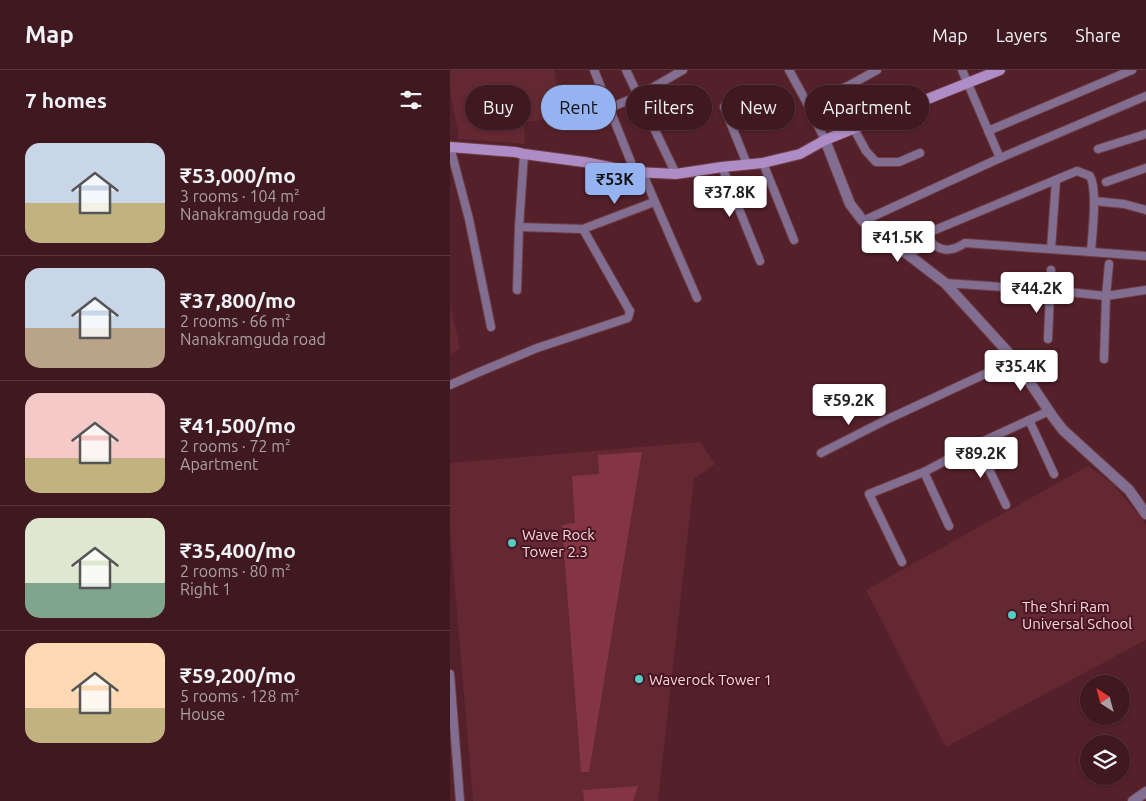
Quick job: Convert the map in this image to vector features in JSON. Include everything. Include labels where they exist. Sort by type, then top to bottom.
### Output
[{"type":"main road","points":[[929,98],[1000,70]]},
{"type":"main road","points":[[450,148],[515,152],[639,172],[676,174],[763,163],[800,154],[825,140],[849,130]]},
{"type":"street","points":[[594,70],[600,85]]},
{"type":"street","points":[[626,70],[633,85]]},
{"type":"street","points":[[657,85],[683,70]]},
{"type":"street","points":[[789,70],[805,99]]},
{"type":"street","points":[[850,85],[876,70]]},
{"type":"street","points":[[962,70],[1000,158]]},
{"type":"street","points":[[988,130],[1132,70]]},
{"type":"street","points":[[863,221],[1000,158],[1146,96]]},
{"type":"street","points":[[616,121],[697,298]]},
{"type":"street","points":[[655,130],[676,174]]},
{"type":"street","points":[[733,130],[747,164]]},
{"type":"street","points":[[820,130],[850,204],[863,221],[945,283],[1014,360],[1063,430],[1129,490],[1146,514]]},
{"type":"street","points":[[855,130],[866,151],[876,162],[899,162],[920,153]]},
{"type":"street","points":[[1098,149],[1146,134]]},
{"type":"street","points":[[450,148],[469,219],[490,327]]},
{"type":"street","points":[[516,290],[524,154]]},
{"type":"street","points":[[763,163],[794,240]]},
{"type":"street","points":[[722,167],[760,262]]},
{"type":"street","points":[[1106,182],[1146,168]]},
{"type":"street","points":[[1092,252],[1093,181],[1090,176],[1077,172],[928,234],[929,240],[944,250],[950,251],[964,243],[1146,256]]},
{"type":"street","points":[[1051,249],[1056,180]]},
{"type":"street","points":[[1094,200],[1124,204],[1146,210]]},
{"type":"street","points":[[519,227],[582,229],[654,202]]},
{"type":"street","points":[[450,385],[537,348],[628,318],[630,314],[628,308],[582,229]]},
{"type":"street","points":[[905,252],[929,240]]},
{"type":"street","points":[[1104,359],[1109,264]]},
{"type":"street","points":[[1048,339],[1051,270]]},
{"type":"street","points":[[945,283],[1106,296],[1146,290]]},
{"type":"street","points":[[822,453],[886,420],[1014,360]]},
{"type":"street","points":[[902,562],[869,494],[924,472],[977,444],[1048,411]]},
{"type":"street","points":[[1029,420],[1054,474]]},
{"type":"street","points":[[977,444],[1006,505]]},
{"type":"street","points":[[924,472],[949,526]]},
{"type":"street","points":[[450,674],[460,801]]},
{"type":"street","points":[[1133,801],[1146,792]]},
{"type":"shaded area","points":[[450,70],[554,70],[557,85],[541,85],[541,120],[531,121],[531,85],[465,85],[465,130],[524,130],[525,144],[459,139],[450,90]]},
{"type":"shaded area","points":[[450,302],[460,349],[450,354]]},
{"type":"shaded area","points":[[700,442],[715,464],[694,479],[658,801],[473,801],[450,531],[450,463]]},
{"type":"shaded area","points":[[642,452],[589,772],[581,772],[562,525],[575,523],[572,476],[599,474],[598,455]]},
{"type":"shaded area","name":"The Shri Ram Universal School","points":[[1088,466],[1113,484],[1146,525],[1146,640],[946,747],[866,590]]},
{"type":"shaded area","points":[[638,786],[633,801],[584,801],[583,790]]},
{"type":"place","name":"Wave Rock Tower 2.3","points":[[512,543]]},
{"type":"place","name":"The Shri Ram Universal School","points":[[1012,615]]},
{"type":"place","name":"Waverock Tower 1","points":[[639,679]]}]
